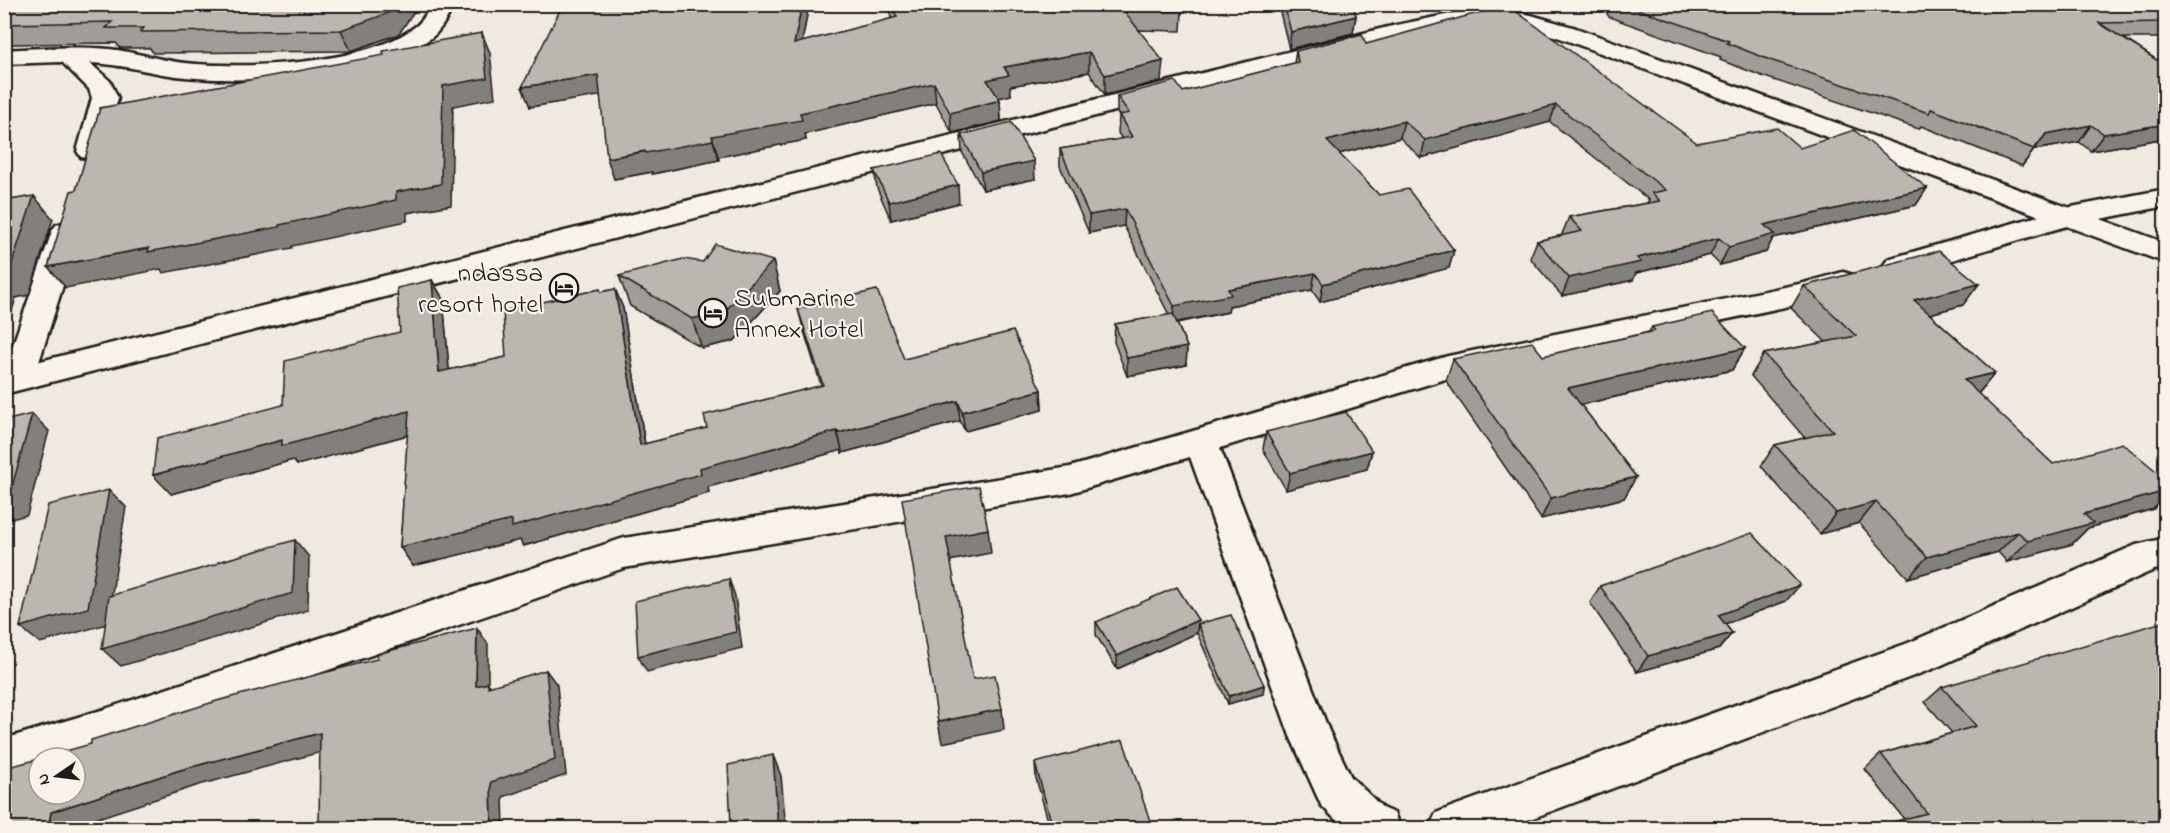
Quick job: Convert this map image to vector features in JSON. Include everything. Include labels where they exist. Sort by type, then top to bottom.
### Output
[{"type":"street","points":[[4,57],[66,54],[125,58],[186,70],[237,72],[318,67],[403,45],[425,32],[444,4]]},
{"type":"street","points":[[11,380],[1392,33],[1460,19],[1518,19],[1568,33],[2166,254]]},
{"type":"street","points":[[11,380],[78,190],[105,98],[101,86],[66,54]]},
{"type":"street","points":[[4,759],[624,553],[1070,480],[1448,367],[1804,293],[2066,217],[2166,197]]},
{"type":"street","points":[[1201,441],[1310,736],[1336,791],[1369,824],[1379,828]]},
{"type":"street","points":[[1451,828],[1921,656],[2149,556],[2166,553]]},
{"type":"building","points":[[18,4],[395,4],[389,13],[341,30],[140,32],[144,28],[106,28],[112,22],[4,24],[4,17]]},
{"type":"building","points":[[563,4],[802,4],[794,44],[897,17],[890,4],[1182,4],[1182,11],[1124,11],[1163,61],[1105,75],[1089,52],[1004,67],[1009,75],[987,80],[1000,100],[950,113],[934,83],[800,113],[802,120],[712,136],[713,140],[607,158],[598,75],[522,87]]},
{"type":"building","points":[[1284,4],[1353,4],[1356,16],[1291,32]]},
{"type":"building","points":[[1623,4],[2166,4],[2166,22],[2099,23],[2166,66],[2166,124],[2104,134],[2091,125],[2046,134],[2034,149],[1931,109],[1929,113],[1770,60],[1727,43],[1729,41]]},
{"type":"building","points":[[1492,9],[1514,10],[1697,143],[1777,128],[1800,148],[1854,130],[1927,188],[1764,225],[1775,234],[1729,247],[1719,238],[1637,258],[1641,262],[1569,278],[1537,241],[1582,231],[1569,217],[1660,201],[1652,193],[1666,190],[1556,105],[1425,140],[1404,121],[1327,141],[1379,195],[1408,189],[1454,250],[1323,284],[1315,273],[1228,289],[1231,295],[1174,306],[1125,209],[1089,215],[1060,149],[1132,137],[1119,115],[1129,113],[1117,96],[1175,81],[1183,92],[1298,62],[1296,51],[1362,34],[1366,44]]},
{"type":"building","points":[[482,33],[487,78],[443,86],[441,184],[396,192],[396,200],[279,225],[279,227],[148,252],[149,248],[48,267],[71,191],[76,190],[100,108],[384,55],[383,51]]},
{"type":"building","points":[[1011,122],[1034,161],[981,172],[961,135]]},
{"type":"building","points":[[941,154],[958,185],[889,202],[874,170]]},
{"type":"building","points":[[34,196],[9,272],[4,273],[4,201]]},
{"type":"building","points":[[715,244],[773,261],[725,311],[692,319],[619,276],[683,259],[703,262]]},
{"type":"building","points":[[1939,251],[1979,284],[1914,300],[1995,373],[1964,380],[2053,464],[2122,443],[2166,479],[2166,491],[2084,514],[2093,523],[2028,541],[2018,532],[1927,557],[1876,502],[1836,513],[1775,445],[1833,431],[1764,354],[1856,336],[1804,286]]},
{"type":"building","points":[[432,280],[439,372],[506,357],[503,311],[600,289],[601,292],[615,289],[640,445],[707,428],[704,415],[823,385],[798,309],[877,290],[904,359],[1013,331],[1041,390],[962,412],[958,401],[700,468],[701,474],[512,527],[512,520],[400,547],[409,411],[282,446],[282,440],[153,475],[157,438],[283,405],[285,361],[400,332],[397,288]]},
{"type":"building","points":[[1712,313],[1745,348],[1568,388],[1636,477],[1551,498],[1453,359],[1532,342],[1543,356],[1655,331],[1652,327]]},
{"type":"building","points":[[1173,314],[1187,347],[1127,358],[1115,324]]},
{"type":"building","points":[[1346,412],[1372,451],[1290,473],[1266,432]]},
{"type":"building","points":[[32,414],[9,498],[4,499],[4,421]]},
{"type":"building","points":[[979,486],[988,529],[946,537],[973,679],[995,675],[1002,709],[938,722],[902,499]]},
{"type":"building","points":[[109,490],[88,608],[20,627],[48,505]]},
{"type":"building","points":[[1752,533],[1800,585],[1718,615],[1732,633],[1648,656],[1600,586]]},
{"type":"building","points":[[295,540],[293,593],[102,649],[109,596]]},
{"type":"building","points":[[729,579],[736,632],[638,656],[635,601]]},
{"type":"building","points":[[1177,587],[1198,620],[1117,656],[1096,622]]},
{"type":"building","points":[[1231,615],[1264,685],[1229,696],[1198,624]]},
{"type":"building","points":[[2166,621],[2166,828],[1870,828],[1927,813],[1881,754],[1976,726],[1942,687]]},
{"type":"building","points":[[477,628],[476,686],[488,683],[488,687],[546,670],[555,760],[491,782],[492,828],[319,828],[320,733],[180,770],[87,800],[87,746],[84,746],[91,744],[91,740],[220,700],[377,659],[377,654]]},
{"type":"building","points":[[1123,740],[1150,821],[1121,828],[1053,828],[1035,763]]},
{"type":"building","points":[[773,755],[778,828],[718,828],[731,825],[728,765]]},
{"type":"building","points":[[27,762],[27,806],[69,806],[51,812],[48,828],[4,828],[4,768]]},
{"type":"place","name":"ndassa resort hotel","points":[[564,288]]},
{"type":"place","name":"Submarine Annex Hotel","points":[[713,313]]}]
